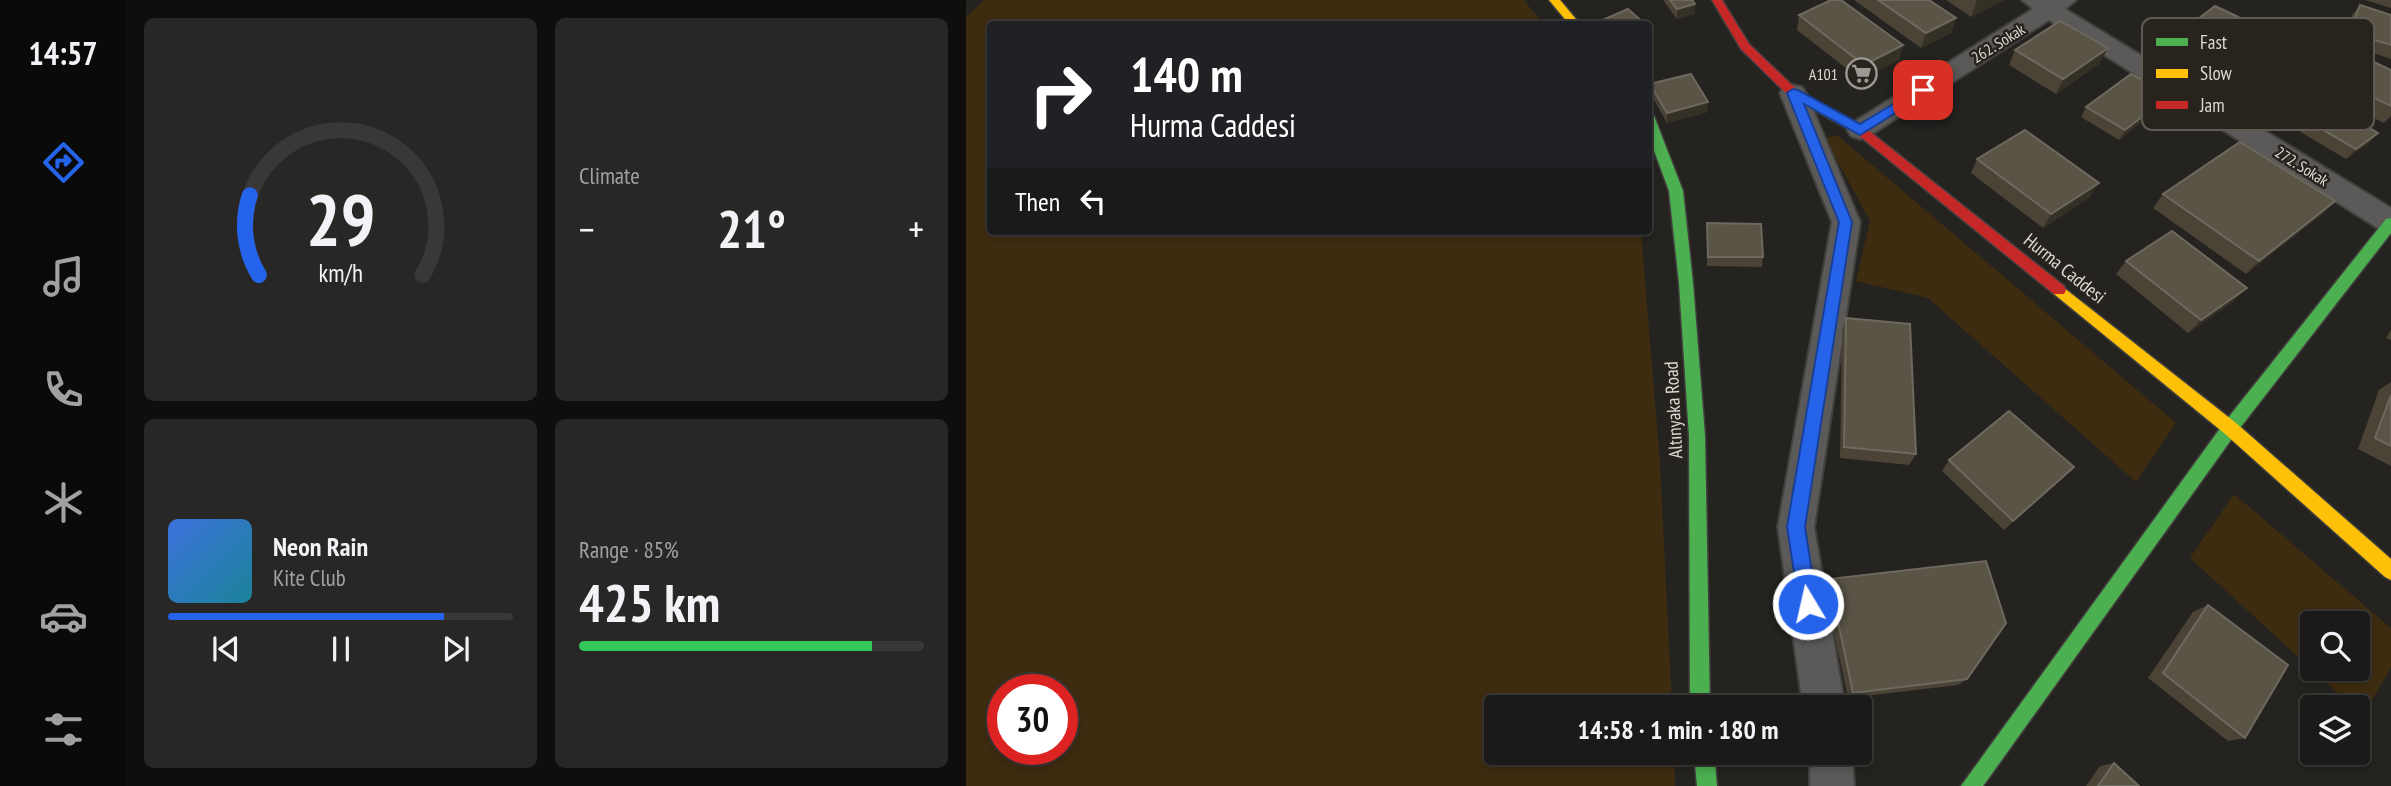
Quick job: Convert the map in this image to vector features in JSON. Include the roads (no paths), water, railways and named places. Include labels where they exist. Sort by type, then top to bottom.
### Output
[{"type":"street","points":[[1553,0],[1572,21]]},
{"type":"street","name":"Hurma Caddesi","points":[[1717,0],[1745,46],[1793,93],[1860,130],[2230,428],[2391,570]]},
{"type":"street","name":"262. Sokak","points":[[1860,130],[2049,3]]},
{"type":"street","name":"272. Sokak","points":[[2049,3],[2142,63]]},
{"type":"street","points":[[1793,93],[1846,222],[1796,527],[1822,695]]},
{"type":"street","name":"Altınyaka Road","points":[[1652,128],[1676,191],[1686,283],[1697,436],[1700,695]]},
{"type":"street","name":"272. Sokak","points":[[2246,130],[2391,223]]},
{"type":"street","points":[[1971,786],[2230,428],[2391,223]]},
{"type":"street","points":[[1705,765],[1707,786]]},
{"type":"street","points":[[1831,765],[1832,786]]},
{"type":"place","name":"A101","points":[[1861,74]]}]
